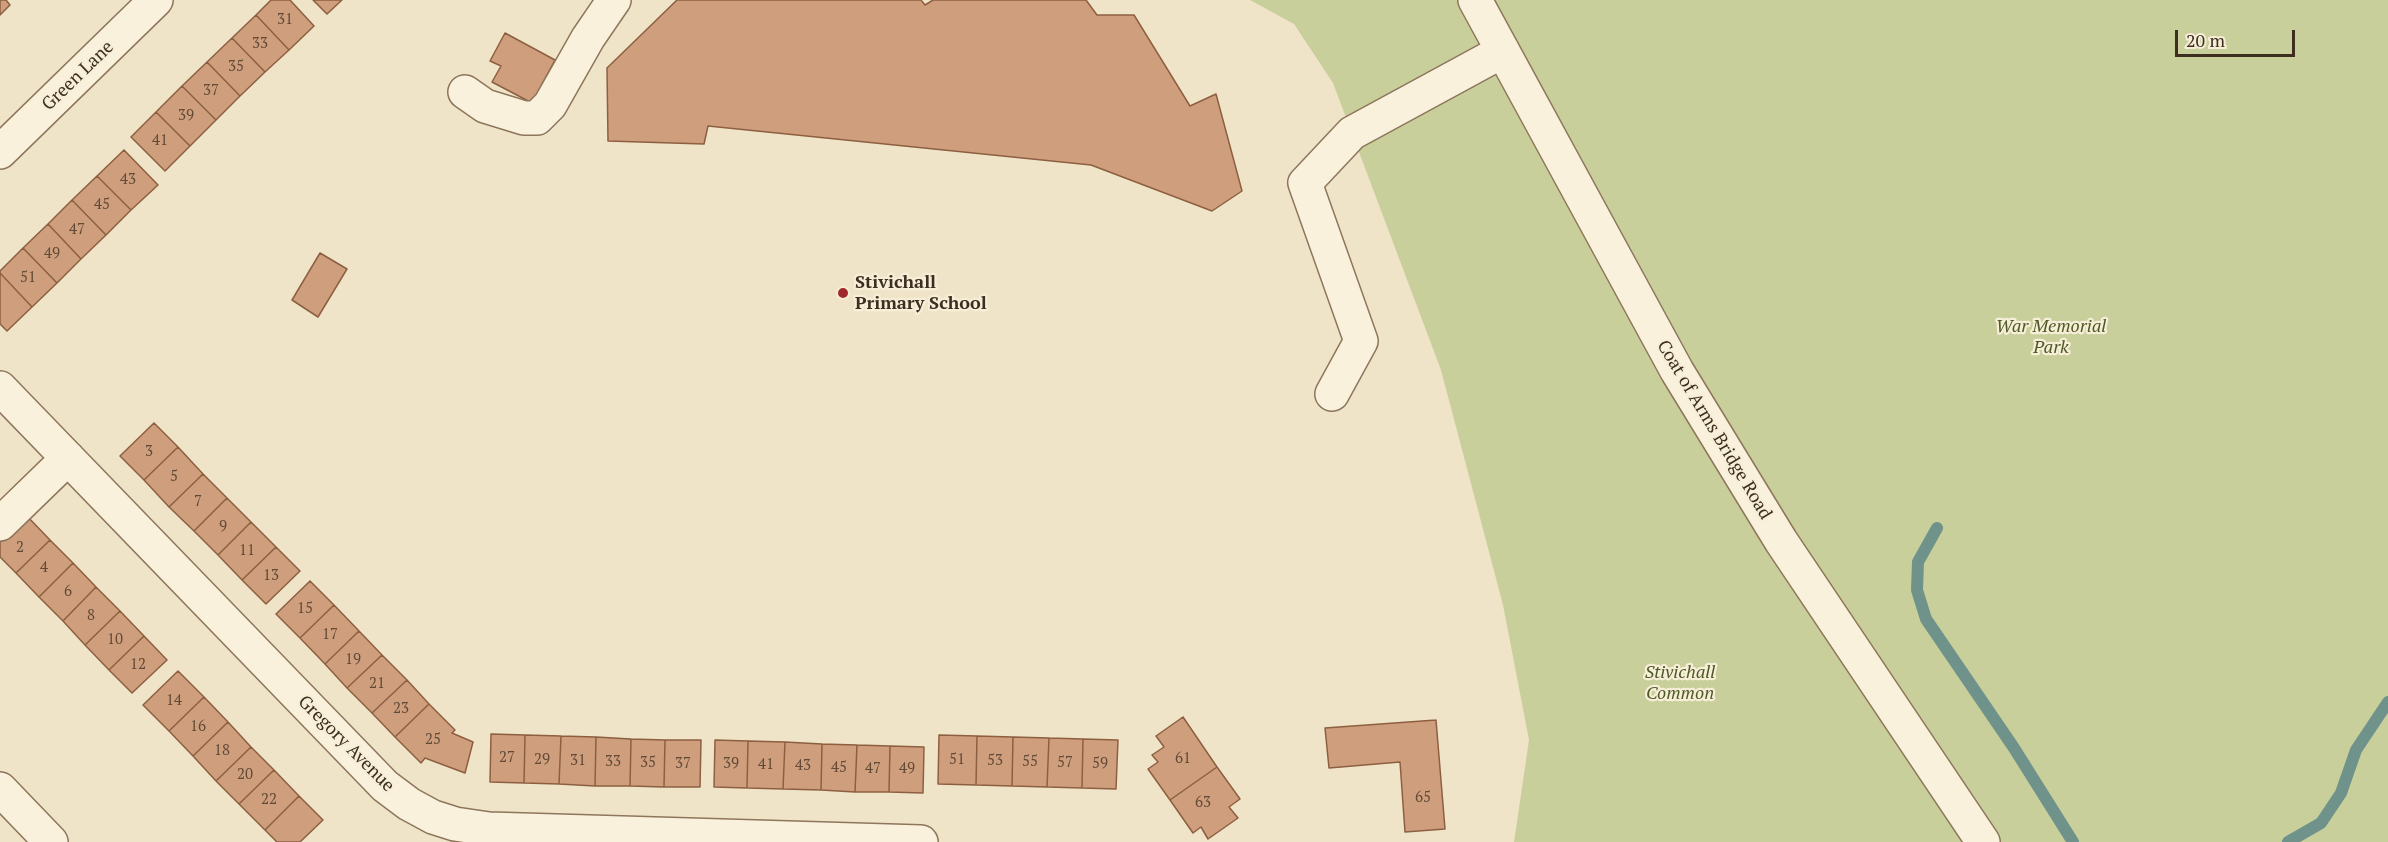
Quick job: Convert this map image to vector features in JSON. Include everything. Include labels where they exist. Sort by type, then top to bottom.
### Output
[{"type":"street","name":"Green Lane","points":[[0,152],[156,0]]},
{"type":"street","points":[[465,92],[485,106],[524,118],[537,118],[550,105],[588,38],[614,0]]},
{"type":"street","name":"Coat of Arms Bridge Road","points":[[1475,0],[1677,371],[1780,541],[1983,842]]},
{"type":"street","points":[[1332,394],[1361,341],[1305,183],[1352,133],[1503,51]]},
{"type":"street","name":"Gregory Avenue","points":[[0,388],[385,786],[409,804],[433,817],[455,824],[489,829],[921,842]]},
{"type":"street","points":[[0,524],[68,458]]},
{"type":"street","points":[[0,789],[51,842]]},
{"type":"green space","name":"War Memorial Park","points":[[1250,0],[2388,0],[2388,842],[1514,842],[1529,740],[1503,605],[1441,370],[1333,83],[1294,24]]},
{"type":"building","points":[[0,0],[6,0],[10,5],[0,15]]},
{"type":"building","points":[[271,0],[290,0],[314,26],[289,50],[256,15]]},
{"type":"building","points":[[313,0],[342,0],[327,14]]},
{"type":"building","points":[[677,0],[921,0],[925,5],[933,0],[1086,0],[1097,15],[1134,15],[1190,106],[1216,94],[1242,191],[1212,211],[1091,165],[708,126],[704,144],[608,141],[607,68]]},
{"type":"building","points":[[256,15],[289,50],[265,72],[232,38]]},
{"type":"building","points":[[505,33],[555,60],[532,103],[492,82],[501,66],[490,61]]},
{"type":"building","points":[[232,38],[265,72],[240,96],[207,62]]},
{"type":"building","points":[[207,62],[240,96],[216,120],[182,86]]},
{"type":"building","points":[[182,86],[216,120],[190,146],[156,112]]},
{"type":"building","points":[[156,112],[190,146],[165,171],[131,137]]},
{"type":"building","points":[[124,150],[158,185],[131,210],[97,176]]},
{"type":"building","points":[[97,176],[131,210],[106,235],[72,200]]},
{"type":"building","points":[[72,200],[106,235],[81,259],[48,224]]},
{"type":"building","points":[[48,224],[81,259],[57,283],[23,248]]},
{"type":"building","points":[[23,248],[57,283],[32,307],[0,273]]},
{"type":"building","points":[[320,253],[347,269],[318,317],[292,300]]},
{"type":"building","points":[[0,273],[32,307],[7,331],[0,324]]},
{"type":"building","points":[[154,423],[178,447],[144,480],[120,456]]},
{"type":"building","points":[[178,447],[203,474],[169,507],[144,480]]},
{"type":"building","points":[[203,474],[227,498],[194,531],[169,507]]},
{"type":"building","points":[[227,498],[251,522],[218,555],[194,531]]},
{"type":"building","points":[[25,514],[50,540],[16,573],[0,557],[0,539]]},
{"type":"building","points":[[251,522],[276,547],[242,580],[218,555]]},
{"type":"building","points":[[50,540],[73,563],[39,597],[16,573]]},
{"type":"building","points":[[276,547],[300,571],[266,604],[242,580]]},
{"type":"building","points":[[73,563],[96,587],[63,621],[39,597]]},
{"type":"building","points":[[310,581],[334,605],[300,638],[276,614]]},
{"type":"building","points":[[96,587],[120,611],[85,645],[63,621]]},
{"type":"building","points":[[334,605],[359,631],[325,664],[300,638]]},
{"type":"building","points":[[120,611],[144,636],[109,670],[85,645]]},
{"type":"building","points":[[359,631],[382,655],[347,688],[325,664]]},
{"type":"building","points":[[144,636],[167,660],[132,693],[109,670]]},
{"type":"building","points":[[382,655],[407,680],[372,713],[347,688]]},
{"type":"building","points":[[178,671],[204,697],[169,731],[143,705]]},
{"type":"building","points":[[407,680],[429,704],[395,737],[372,713]]},
{"type":"building","points":[[204,697],[228,722],[193,756],[169,731]]},
{"type":"building","points":[[429,704],[455,730],[452,733],[473,742],[465,773],[425,758],[421,763],[395,737]]},
{"type":"building","points":[[1183,717],[1217,767],[1170,800],[1148,769],[1158,762],[1152,755],[1164,747],[1156,736]]},
{"type":"building","points":[[1436,720],[1445,829],[1405,832],[1400,762],[1329,768],[1325,728]]},
{"type":"building","points":[[228,722],[251,747],[216,781],[193,756]]},
{"type":"building","points":[[491,734],[525,735],[524,783],[490,782]]},
{"type":"building","points":[[525,735],[561,736],[559,784],[524,783]]},
{"type":"building","points":[[939,735],[977,736],[976,785],[938,784]]},
{"type":"building","points":[[561,736],[596,737],[595,786],[559,784]]},
{"type":"building","points":[[977,736],[1013,737],[1012,786],[976,785]]},
{"type":"building","points":[[596,737],[631,739],[630,786],[595,786]]},
{"type":"building","points":[[1013,737],[1049,738],[1047,787],[1012,786]]},
{"type":"building","points":[[1049,738],[1083,739],[1082,788],[1047,787]]},
{"type":"building","points":[[631,739],[665,740],[664,787],[630,786]]},
{"type":"building","points":[[1083,739],[1118,740],[1116,789],[1082,788]]},
{"type":"building","points":[[665,740],[701,740],[700,787],[664,787]]},
{"type":"building","points":[[715,740],[748,741],[747,788],[714,787]]},
{"type":"building","points":[[748,741],[785,742],[783,789],[747,788]]},
{"type":"building","points":[[785,742],[822,744],[821,790],[783,789]]},
{"type":"building","points":[[822,744],[857,745],[855,792],[821,790]]},
{"type":"building","points":[[857,745],[890,746],[889,792],[855,792]]},
{"type":"building","points":[[890,746],[924,747],[923,793],[889,792]]},
{"type":"building","points":[[251,747],[274,770],[239,804],[216,781]]},
{"type":"building","points":[[1217,767],[1240,799],[1229,807],[1238,818],[1208,839],[1201,827],[1193,833],[1170,800]]},
{"type":"building","points":[[274,770],[299,796],[265,830],[239,804]]},
{"type":"building","points":[[299,796],[323,820],[300,842],[277,842],[265,830]]},
{"type":"waterway","points":[[1937,528],[1918,562],[1917,590],[1926,619],[2014,748],[2073,842]]},
{"type":"waterway","points":[[2288,842],[2321,823],[2341,793],[2356,750],[2388,702]]},
{"type":"place","name":"Stivichall Primary School","points":[[843,293]]},
{"type":"park label","name":"Stivichall Common","points":[[1680,683]]}]
